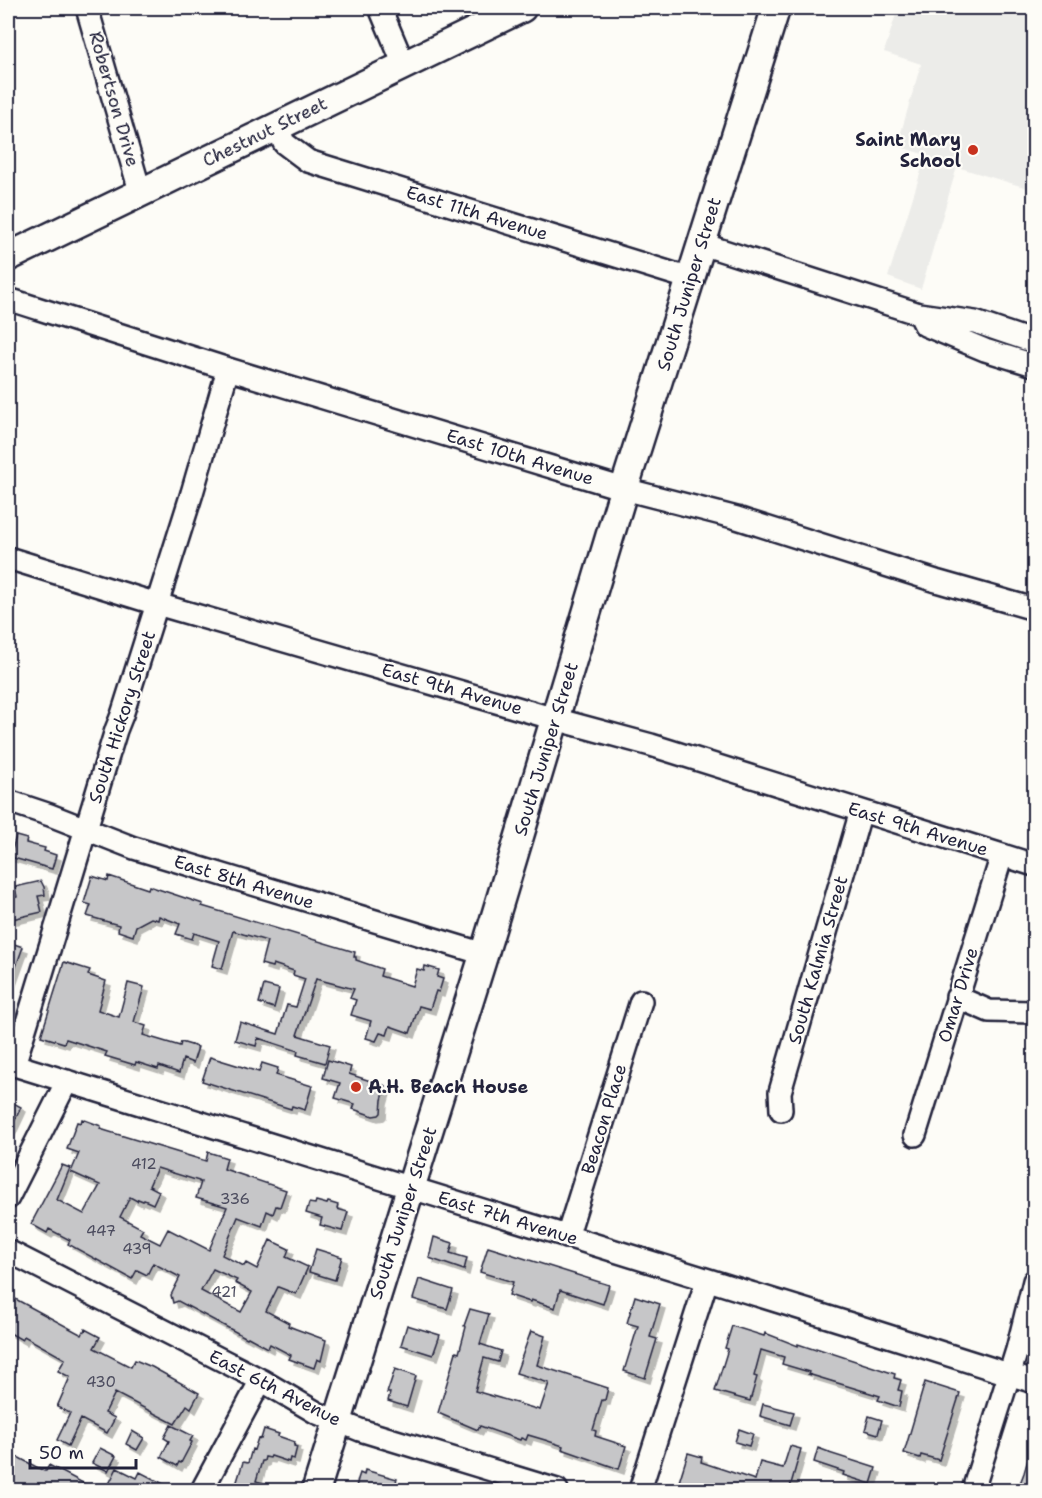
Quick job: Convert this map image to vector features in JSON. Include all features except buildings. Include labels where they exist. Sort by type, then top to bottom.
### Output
[{"type":"main road","name":"South Juniper Street","points":[[316,1491],[484,954],[624,489],[776,8]]},
{"type":"main road","name":"Chestnut Street","points":[[8,257],[517,9]]},
{"type":"street","name":"Robertson Drive","points":[[87,8],[140,191]]},
{"type":"street","points":[[380,8],[404,65]]},
{"type":"street","name":"East 11th Avenue","points":[[278,127],[284,143],[308,161],[691,279]]},
{"type":"street","points":[[702,244],[919,314],[975,322],[1035,342]]},
{"type":"street","name":"East 10th Avenue","points":[[8,299],[228,369],[624,489],[737,518],[936,581],[1035,609]]},
{"type":"street","points":[[919,314],[925,325],[985,350],[1035,365]]},
{"type":"street","name":"South Hickory Street","points":[[11,1064],[158,604],[228,369]]},
{"type":"street","name":"East 9th Avenue","points":[[8,558],[158,604],[651,745],[1035,865]]},
{"type":"street","name":"East 8th Avenue","points":[[8,801],[134,848],[484,954]]},
{"type":"street","name":"South Kalmia Street","points":[[782,1110],[780,1092],[861,811]]},
{"type":"street","name":"Omar Drive","points":[[915,1135],[1002,855]]},
{"type":"street","points":[[957,997],[989,1011],[1035,1012]]},
{"type":"street","name":"Beacon Place","points":[[567,1237],[641,1001]]},
{"type":"street","name":"East 7th Avenue","points":[[11,1064],[1035,1382]]},
{"type":"street","points":[[8,1198],[67,1081]]},
{"type":"street","name":"East 6th Avenue","points":[[8,1251],[261,1380],[314,1411],[360,1430],[557,1491]]},
{"type":"street","points":[[640,1491],[707,1280]]},
{"type":"street","points":[[973,1491],[1017,1350],[1035,1281]]},
{"type":"street","points":[[202,1491],[261,1380]]},
{"type":"shaded area","name":"Saint Mary School","points":[[898,8],[1034,8],[1034,190],[957,167],[921,289],[888,277],[926,155],[897,146],[921,64],[884,52]]},
{"type":"place","name":"Saint Mary School","points":[[973,150]]},
{"type":"place","name":"A.H. Beach House","points":[[356,1087]]}]
